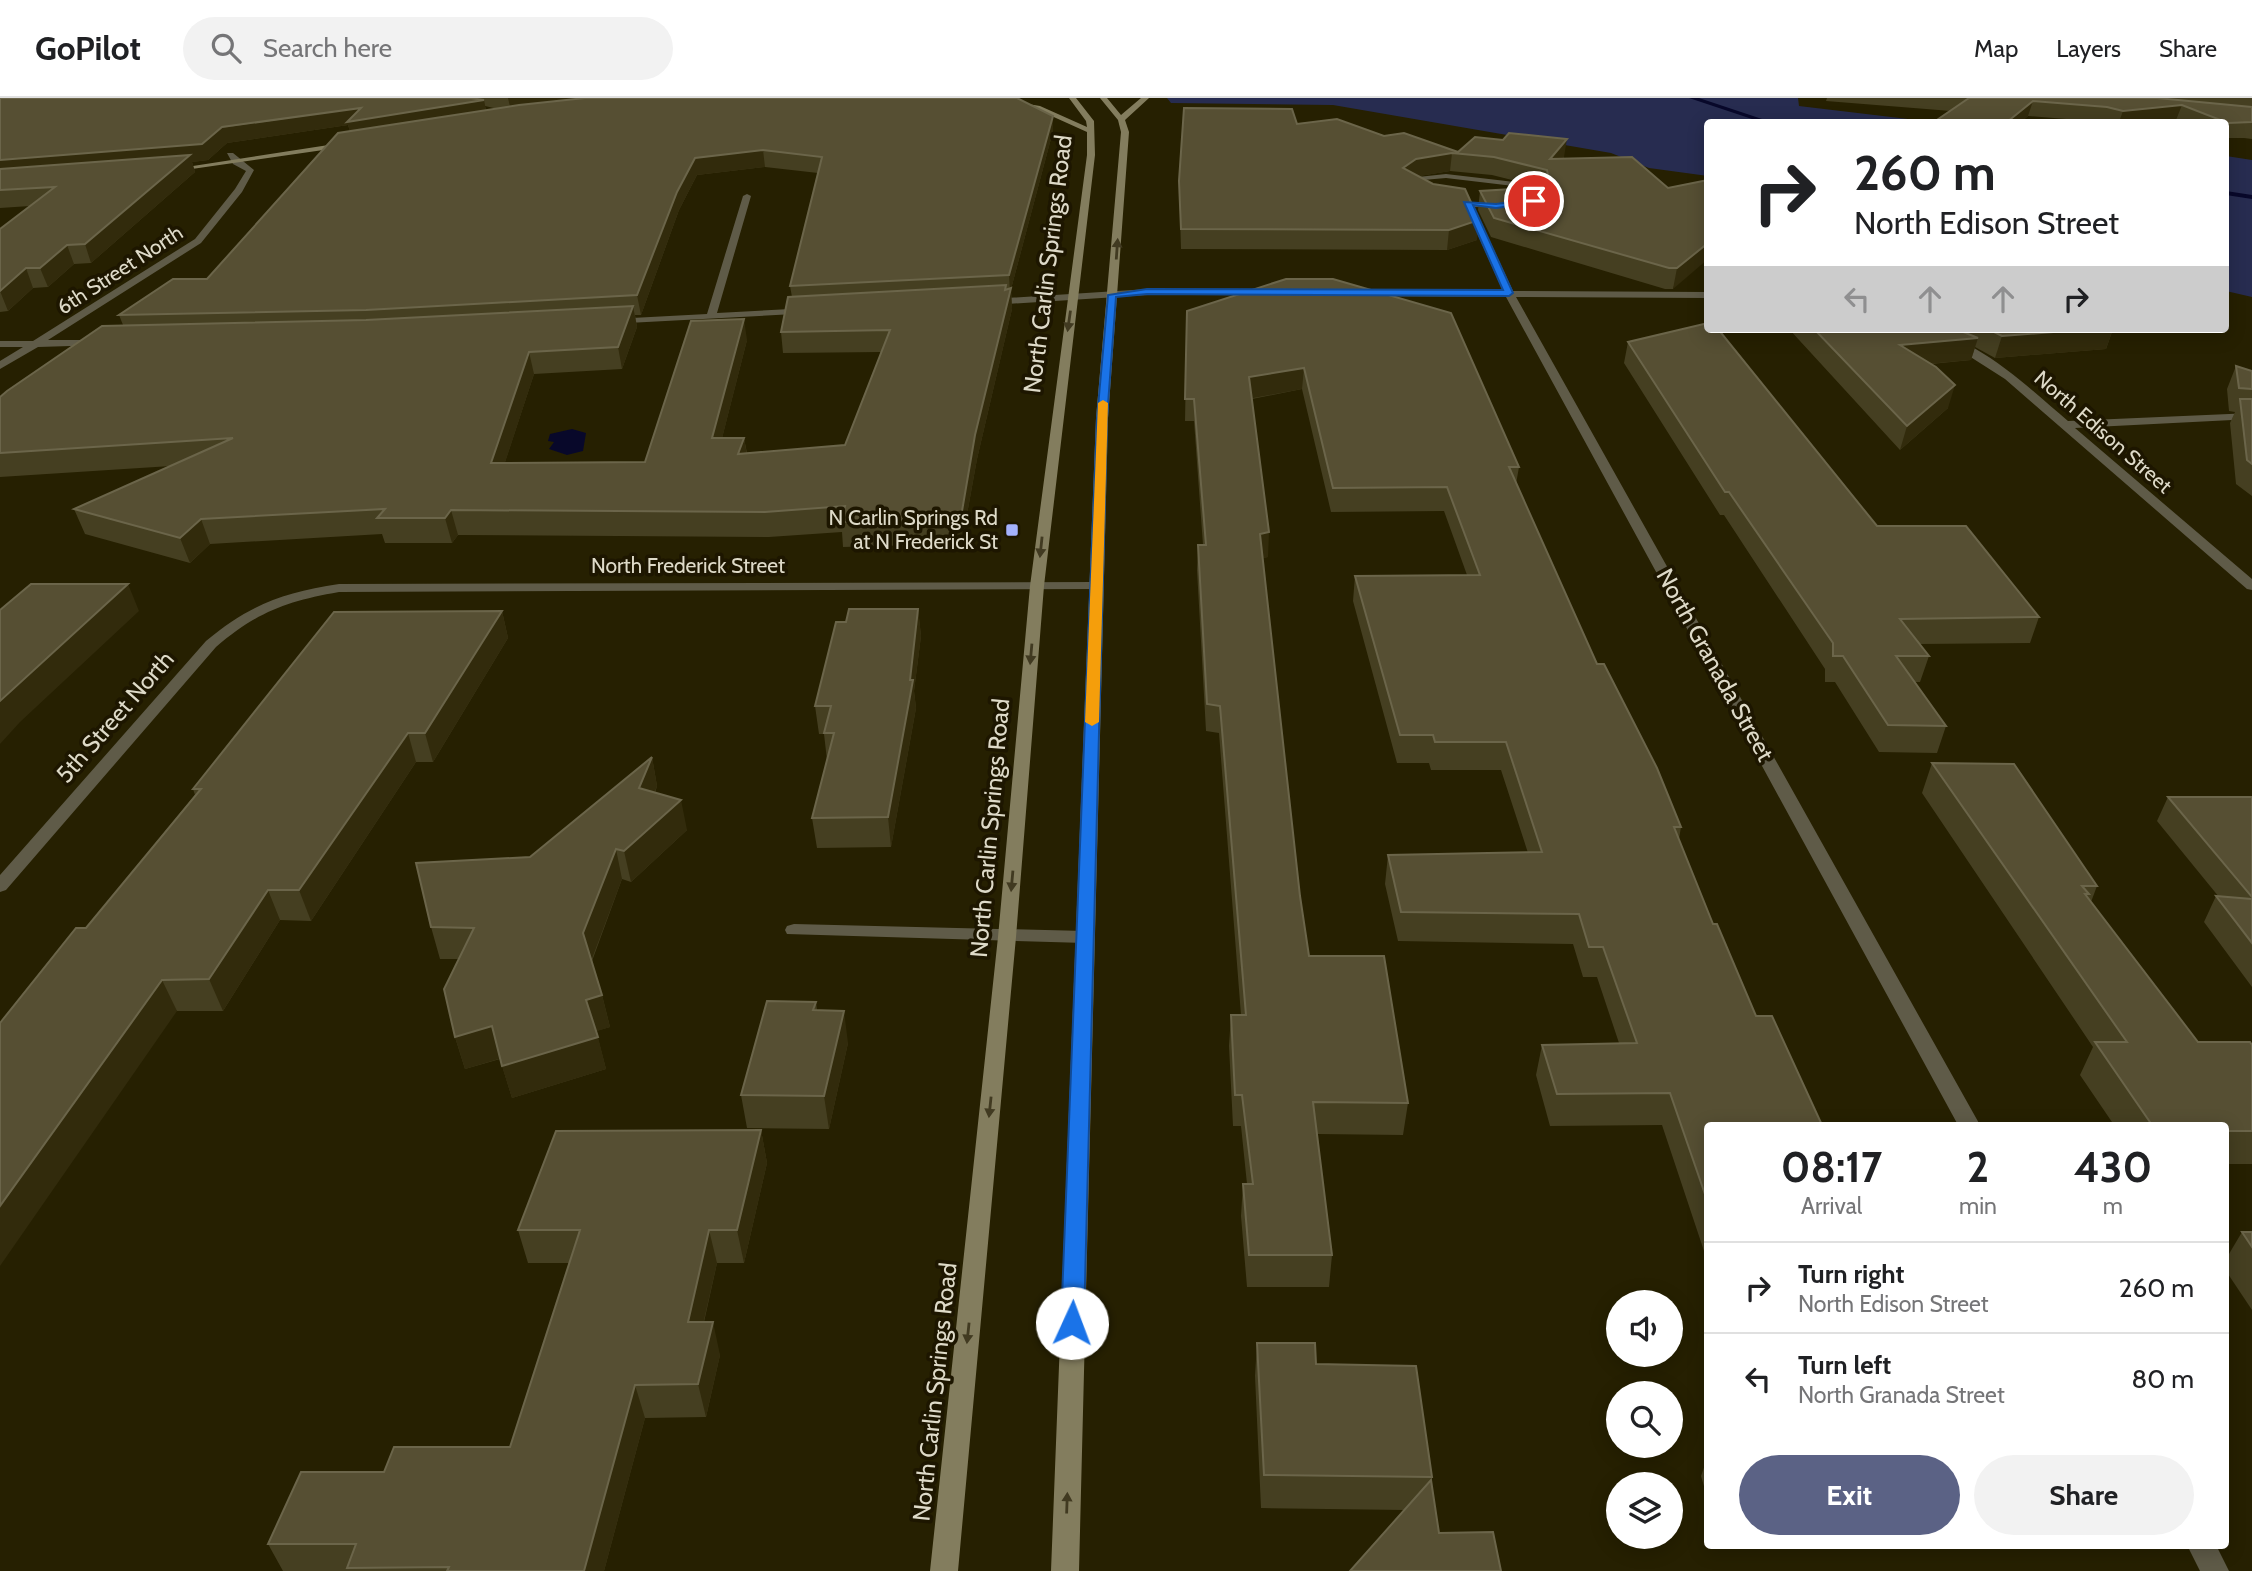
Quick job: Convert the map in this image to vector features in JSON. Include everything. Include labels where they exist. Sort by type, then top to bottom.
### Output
[{"type":"main road","points":[[995,98],[1038,107],[1092,132]]},
{"type":"main road","name":"North Carlin Springs Road","points":[[944,1571],[1007,937],[1037,586],[1092,132],[1084,110],[1072,98]]},
{"type":"main road","points":[[1065,1571],[1102,418],[1124,156],[1121,120],[1102,98]]},
{"type":"main road","points":[[1121,120],[1132,107],[1146,98]]},
{"type":"main road","points":[[161,168],[356,139]]},
{"type":"street","name":"6th Street North","points":[[0,366],[198,241],[239,190],[250,170],[233,159]]},
{"type":"street","points":[[1446,176],[1523,185],[1539,191],[1541,197],[1518,205],[1467,202],[1417,194],[1408,187],[1412,181],[1446,176]]},
{"type":"street","points":[[711,316],[747,196]]},
{"type":"street","name":"North Granada Street","points":[[1467,202],[1509,293],[1967,1122]]},
{"type":"street","points":[[980,303],[1147,292],[1285,292]]},
{"type":"street","points":[[1340,293],[1704,295]]},
{"type":"street","points":[[600,323],[819,310]]},
{"type":"street","name":"North Edison Street","points":[[1924,333],[1974,354],[2009,377],[2252,586]]},
{"type":"street","points":[[0,344],[107,343]]},
{"type":"street","points":[[2065,425],[2252,416]]},
{"type":"street","name":"North Frederick Street","points":[[281,598],[339,588],[1096,586]]},
{"type":"street","name":"5th Street North","points":[[0,886],[211,644],[240,618],[281,598]]},
{"type":"street","points":[[794,930],[1085,937]]},
{"type":"street","points":[[2203,1549],[2215,1571]]},
{"type":"shaded area","points":[[1167,98],[1798,98],[1799,106],[1908,119],[1704,119],[1704,175],[1649,168],[1611,153],[1333,105],[1171,103]]},
{"type":"shaded area","points":[[2229,156],[2252,160],[2252,297],[2229,292]]},
{"type":"shaded area","points":[[572,429],[586,433],[583,451],[567,455],[549,449],[554,442],[548,441],[550,434]]},
{"type":"building","points":[[0,98],[484,100],[347,122],[361,108],[222,127],[202,144],[0,160]]},
{"type":"building","points":[[585,98],[1017,98],[1053,116],[1009,275],[790,286],[822,157],[763,150],[695,158],[677,192],[637,295],[366,310],[119,315],[173,279],[207,279],[338,133],[519,105]]},
{"type":"building","points":[[1969,98],[2157,98],[2252,107],[2252,122],[2229,123],[2229,119],[2218,119],[2182,105],[2123,111],[2107,107],[2033,101],[2011,119],[1938,119]]},
{"type":"building","points":[[1184,108],[1292,109],[1297,124],[1337,119],[1384,136],[1404,133],[1458,152],[1475,137],[1503,140],[1509,133],[1567,139],[1550,159],[1632,157],[1668,188],[1704,181],[1704,246],[1677,268],[1669,268],[1494,218],[1480,191],[1532,188],[1549,180],[1547,170],[1494,157],[1452,153],[1416,159],[1403,168],[1433,184],[1465,189],[1479,220],[1449,230],[1181,229],[1179,181]]},
{"type":"building","points":[[190,155],[85,244],[67,245],[40,268],[26,268],[0,291],[0,229],[55,187],[0,190],[0,169]]},
{"type":"building","points":[[1286,279],[1333,279],[1451,313],[1519,467],[1509,467],[1597,664],[1604,664],[1657,768],[1681,827],[1674,827],[1713,924],[1717,924],[1756,1016],[1772,1016],[1821,1122],[1704,1122],[1704,1191],[1670,1093],[1557,1094],[1542,1045],[1637,1043],[1603,947],[1589,947],[1579,914],[1401,912],[1388,855],[1542,852],[1506,742],[1435,742],[1433,735],[1400,735],[1355,576],[1480,575],[1447,487],[1333,488],[1304,368],[1249,377],[1269,532],[1260,534],[1309,956],[1384,956],[1408,1103],[1313,1102],[1332,1255],[1249,1255],[1243,1184],[1253,1184],[1242,1095],[1235,1095],[1231,1015],[1246,1015],[1220,706],[1207,704],[1198,545],[1206,545],[1194,399],[1185,399],[1187,311]]},
{"type":"building","points":[[1006,285],[1005,290],[1011,288],[975,435],[961,517],[951,519],[841,522],[845,506],[765,512],[451,510],[445,518],[377,518],[385,509],[201,519],[180,538],[74,509],[233,438],[0,453],[0,397],[102,326],[366,320],[633,306],[618,347],[529,352],[491,463],[645,462],[691,321],[744,319],[712,438],[744,438],[738,454],[845,445],[890,330],[781,332],[788,297]]},
{"type":"building","points":[[1704,324],[1704,333],[1721,333],[1877,526],[1966,526],[2039,617],[1900,619],[1929,656],[1896,656],[1946,726],[1888,725],[1843,656],[1833,656],[1833,643],[1729,492],[1725,492],[1628,342]]},
{"type":"building","points":[[1818,333],[1966,333],[1978,338],[1900,345],[1936,367],[1955,385],[1907,426]]},
{"type":"building","points":[[1996,333],[2040,333],[2002,336]]},
{"type":"building","points":[[2236,366],[2252,371],[2252,389],[2239,388]]},
{"type":"building","points":[[2240,399],[2252,399],[2252,464],[2247,460]]},
{"type":"building","points":[[31,584],[128,584],[0,701],[0,610]]},
{"type":"building","points":[[849,609],[918,609],[910,680],[913,680],[888,817],[812,818],[834,733],[824,733],[831,706],[815,706],[836,622],[846,622]]},
{"type":"building","points":[[502,611],[425,733],[408,733],[299,890],[268,890],[209,979],[162,980],[0,1206],[0,1023],[76,928],[86,928],[201,789],[193,789],[334,612]]},
{"type":"building","points":[[652,757],[639,788],[681,800],[624,851],[616,849],[583,933],[602,995],[586,1000],[598,1037],[502,1066],[492,1026],[455,1037],[444,989],[474,928],[431,927],[416,863],[530,857]]},
{"type":"building","points":[[1932,763],[2014,764],[2097,886],[2082,886],[2089,894],[2085,894],[2198,1042],[2250,1042],[2252,1045],[2252,1131],[2229,1131],[2229,1122],[2150,1122],[2095,1042],[2127,1042]]},
{"type":"building","points":[[2168,797],[2252,797],[2252,897]]},
{"type":"building","points":[[2216,896],[2252,899],[2252,943]]},
{"type":"building","points":[[767,1001],[816,1002],[813,1010],[844,1011],[824,1096],[741,1095]]},
{"type":"building","points":[[761,1130],[737,1230],[709,1230],[688,1322],[713,1322],[698,1384],[635,1385],[584,1571],[447,1571],[449,1567],[347,1568],[356,1544],[268,1544],[301,1472],[384,1472],[394,1447],[510,1447],[580,1230],[518,1230],[556,1131]]},
{"type":"building","points":[[2242,1232],[2252,1232],[2252,1247]]},
{"type":"building","points":[[1257,1343],[1315,1343],[1316,1364],[1416,1366],[1432,1477],[1264,1475]]},
{"type":"building","points":[[1431,1480],[1439,1533],[1493,1532],[1501,1571],[1350,1571]]},
{"type":"waterway","points":[[1692,98],[1758,119]]},
{"type":"waterway","points":[[2229,193],[2252,197]]},
{"type":"slow traffic","points":[[1092,722],[1103,403]]},
{"type":"place","name":"N Carlin Springs Rd at N Frederick St","points":[[1012,530]]},
{"type":"route","points":[[1072,1323],[1102,418],[1112,295],[1147,292],[1509,293],[1467,202],[1496,206],[1534,201]]}]
